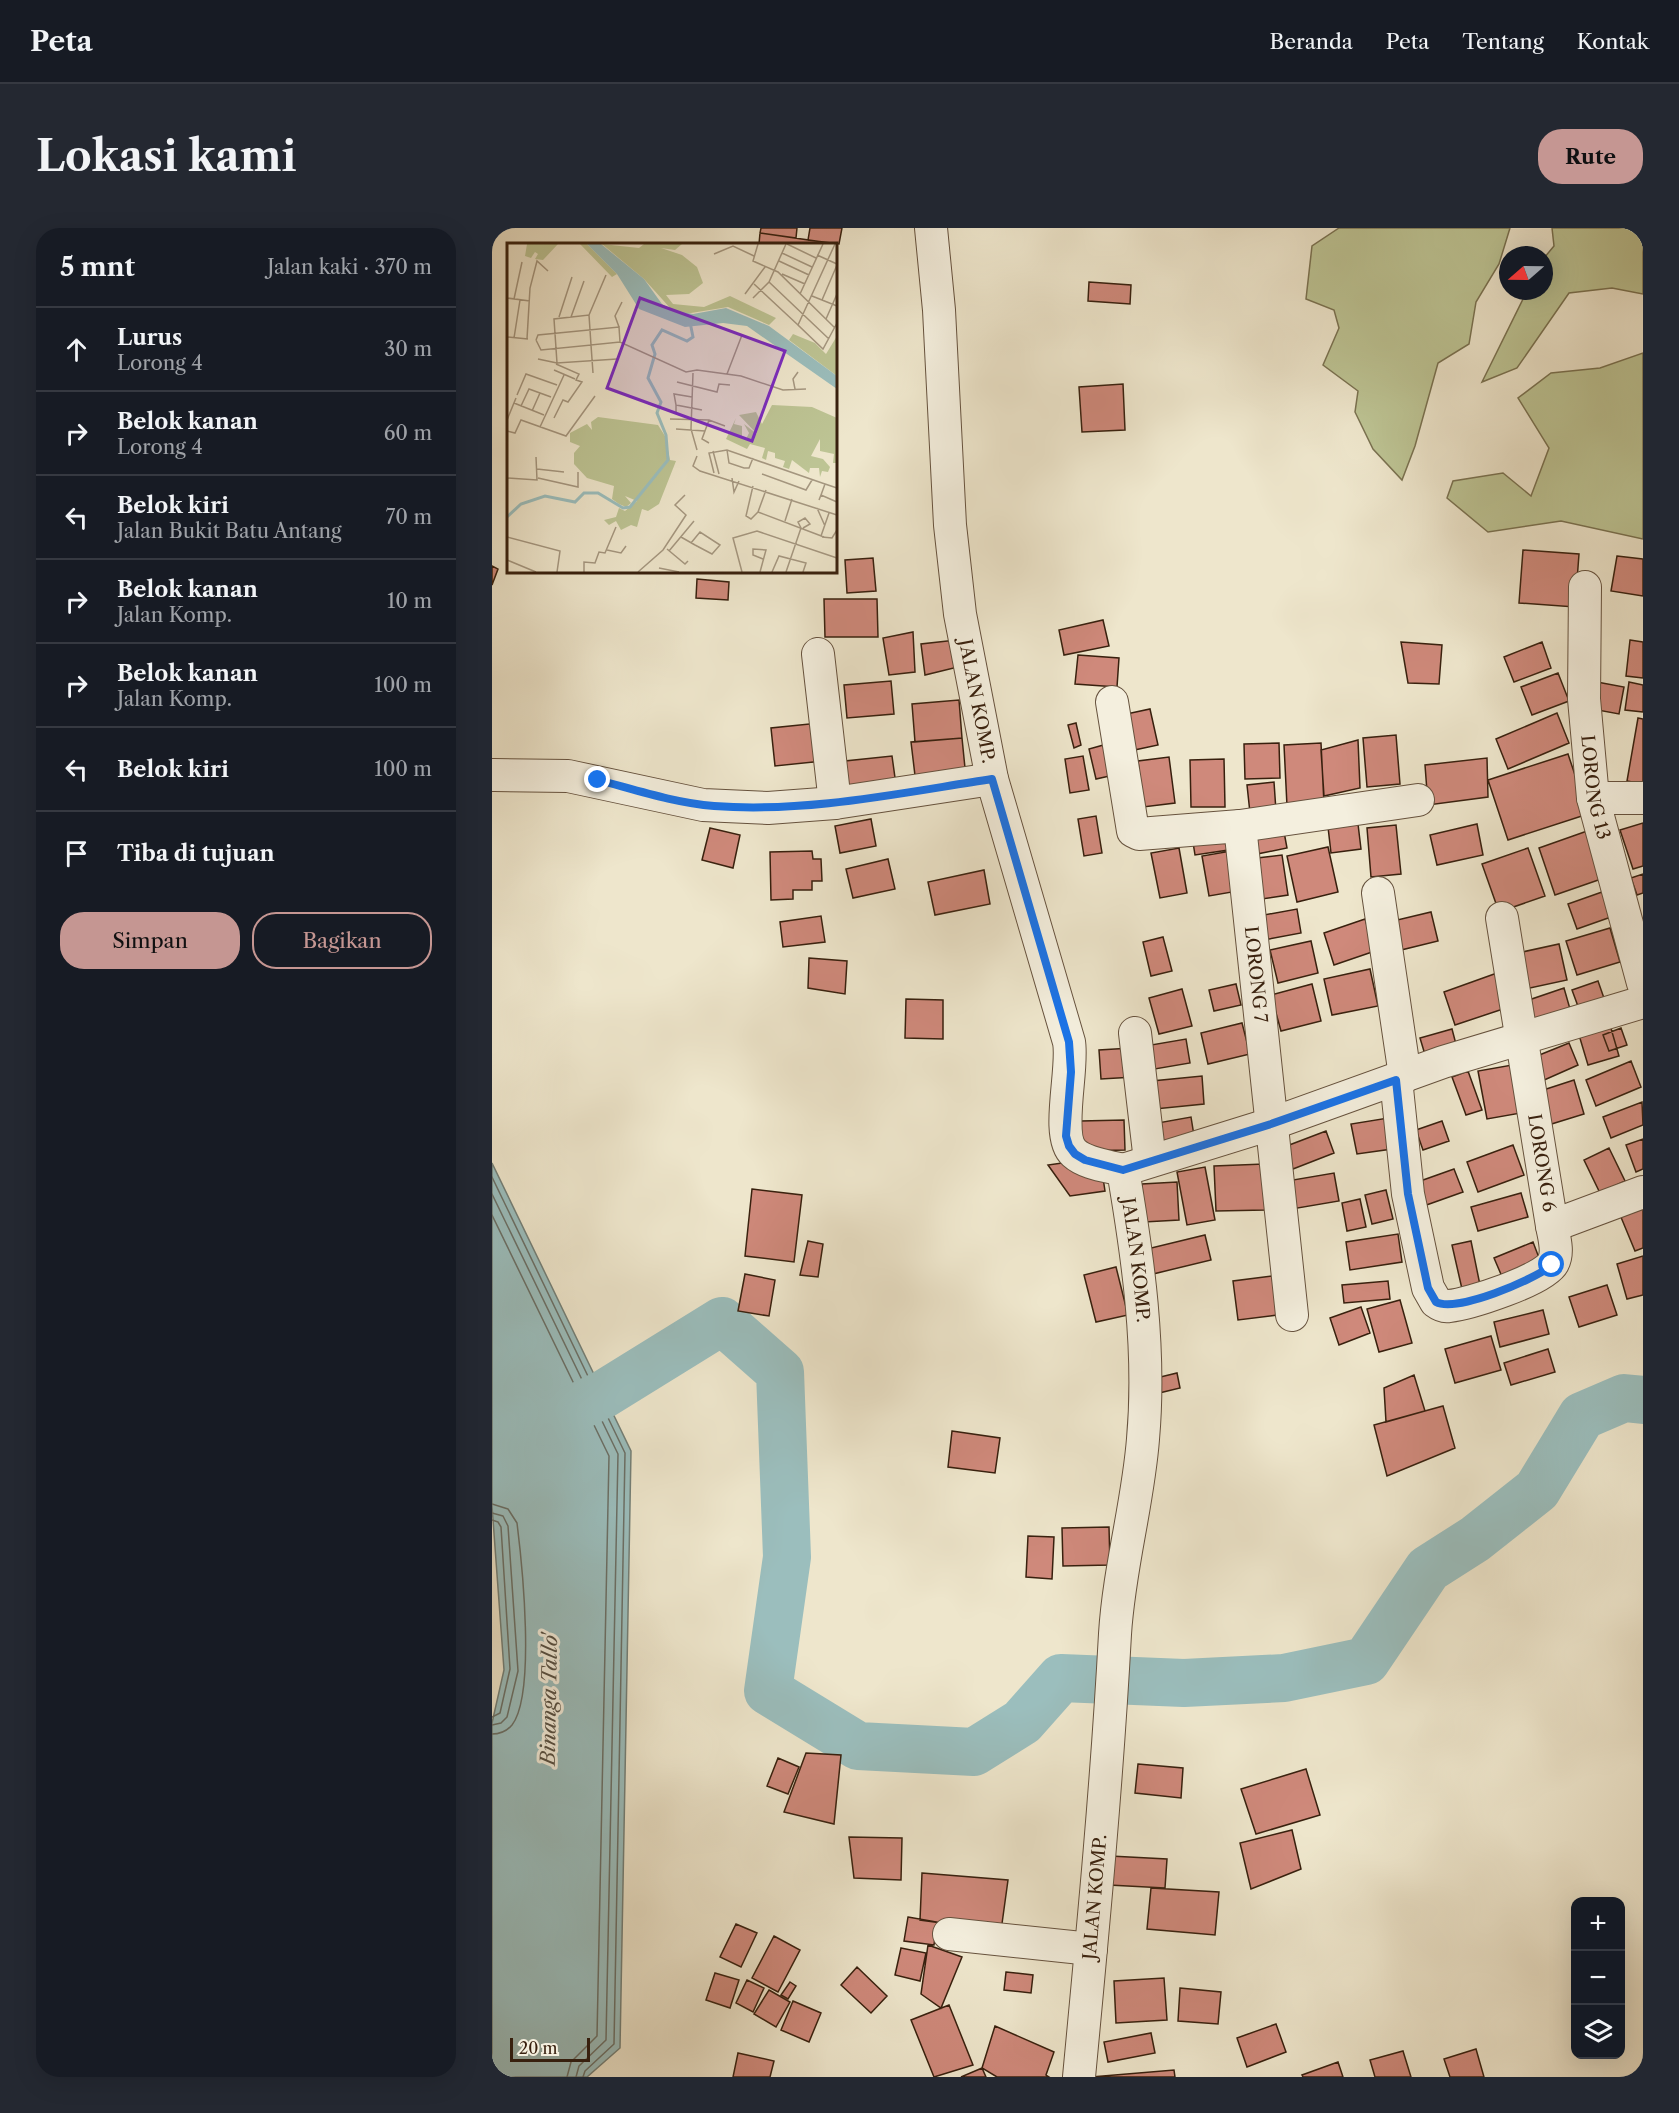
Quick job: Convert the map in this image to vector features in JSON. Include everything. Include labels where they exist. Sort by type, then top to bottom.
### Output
[{"type":"street","name":"JALAN KOMP.","points":[[931,228],[939,310],[951,536],[960,614],[992,779],[1069,1042],[1071,1072],[1066,1136],[1075,1154],[1085,1160],[1137,1166],[1138,1258],[1145,1381],[1144,1426],[1140,1468],[1125,1548],[1115,1632],[1112,1718],[1079,2077]]},
{"type":"street","name":"LORONG 13","points":[[1585,587],[1584,699],[1593,798],[1643,983]]},
{"type":"street","points":[[818,654],[835,803]]},
{"type":"street","points":[[1112,702],[1133,831],[1139,834],[1240,826],[1418,800]]},
{"type":"street","points":[[494,775],[583,778],[689,802],[716,806],[768,808],[835,803],[992,779]]},
{"type":"street","points":[[1593,798],[1643,798]]},
{"type":"street","name":"LORONG 7","points":[[1240,826],[1292,1315]]},
{"type":"street","points":[[1378,893],[1400,1078],[1408,1194],[1428,1288],[1436,1302],[1449,1306],[1516,1285],[1543,1273],[1552,1265],[1555,1258],[1552,1226]]},
{"type":"street","name":"LORONG 6","points":[[1502,918],[1552,1226],[1643,1192]]},
{"type":"street","points":[[1135,1034],[1137,1166],[1271,1124],[1400,1078],[1643,1002]]},
{"type":"street","points":[[949,1934],[1091,1949]]},
{"type":"green space","points":[[1339,228],[1510,228],[1504,246],[1499,246],[1499,264],[1476,302],[1469,344],[1438,363],[1415,446],[1402,480],[1373,449],[1355,412],[1358,391],[1323,365],[1339,328],[1334,310],[1306,299],[1312,246]]},
{"type":"green space","points":[[1552,228],[1643,228],[1643,294],[1612,288],[1569,293],[1517,368],[1482,382],[1523,300],[1553,300]]},
{"type":"green space","points":[[1643,353],[1643,539],[1561,521],[1488,532],[1447,498],[1453,481],[1503,473],[1531,496],[1549,448],[1518,398],[1551,373],[1600,368]]},
{"type":"water","name":"Binanga Tallo'","points":[[492,1163],[631,1451],[620,2048],[587,2077],[492,2077],[492,1723],[504,1670],[492,1506]]},
{"type":"building","points":[[761,228],[797,228],[796,238],[760,233]]},
{"type":"building","points":[[810,228],[842,228],[839,244],[808,240]]},
{"type":"building","points":[[760,233],[829,243],[759,243]]},
{"type":"building","points":[[1089,282],[1131,285],[1130,304],[1088,301]]},
{"type":"building","points":[[1123,384],[1125,430],[1082,432],[1079,387]]},
{"type":"building","points":[[1523,550],[1579,554],[1575,607],[1519,603]]},
{"type":"building","points":[[1617,556],[1643,559],[1643,596],[1611,591]]},
{"type":"building","points":[[873,558],[876,591],[847,593],[845,560]]},
{"type":"building","points":[[492,566],[498,569],[492,585]]},
{"type":"building","points":[[697,579],[729,582],[728,600],[696,598]]},
{"type":"building","points":[[824,599],[877,599],[878,637],[825,637]]},
{"type":"building","points":[[1103,620],[1109,646],[1064,655],[1059,630]]},
{"type":"building","points":[[913,632],[915,672],[889,675],[883,638]]},
{"type":"building","points":[[956,640],[962,666],[925,675],[921,644]]},
{"type":"building","points":[[1630,640],[1643,642],[1643,678],[1626,676]]},
{"type":"building","points":[[1401,642],[1442,645],[1439,684],[1408,683]]},
{"type":"building","points":[[1542,642],[1551,668],[1514,682],[1504,657]]},
{"type":"building","points":[[1078,655],[1119,658],[1117,687],[1075,684]]},
{"type":"building","points":[[1558,673],[1569,701],[1532,715],[1521,687]]},
{"type":"building","points":[[891,681],[894,714],[847,718],[844,685]]},
{"type":"building","points":[[1597,682],[1624,687],[1619,714],[1592,709]]},
{"type":"building","points":[[1629,682],[1643,685],[1643,712],[1625,710]]},
{"type":"building","points":[[959,700],[962,738],[915,742],[912,704]]},
{"type":"building","points":[[1150,709],[1158,745],[1125,752],[1117,716]]},
{"type":"building","points":[[1557,713],[1569,743],[1508,769],[1496,739]]},
{"type":"building","points":[[1638,718],[1643,719],[1643,784],[1627,781]]},
{"type":"building","points":[[819,723],[823,761],[775,766],[771,728]]},
{"type":"building","points":[[1076,723],[1081,745],[1074,748],[1068,725]]},
{"type":"building","points":[[1396,735],[1400,784],[1367,787],[1363,738]]},
{"type":"building","points":[[962,738],[966,778],[916,784],[911,742]]},
{"type":"building","points":[[1358,740],[1360,788],[1324,796],[1321,750]]},
{"type":"building","points":[[1279,743],[1280,778],[1245,779],[1244,744]]},
{"type":"building","points":[[1321,743],[1324,804],[1287,806],[1284,745]]},
{"type":"building","points":[[1107,744],[1114,775],[1096,779],[1089,749]]},
{"type":"building","points":[[1568,754],[1588,814],[1508,840],[1488,780]]},
{"type":"building","points":[[892,756],[896,785],[848,790],[845,761]]},
{"type":"building","points":[[1083,756],[1089,790],[1070,793],[1065,759]]},
{"type":"building","points":[[1169,757],[1175,803],[1143,807],[1138,761]]},
{"type":"building","points":[[1487,758],[1488,797],[1428,805],[1425,765]]},
{"type":"building","points":[[1224,759],[1225,807],[1191,807],[1190,760]]},
{"type":"building","points":[[1274,782],[1276,811],[1250,813],[1247,785]]},
{"type":"building","points":[[1096,816],[1102,853],[1084,856],[1078,819]]},
{"type":"building","points":[[871,819],[876,846],[840,853],[835,826]]},
{"type":"building","points":[[1282,821],[1287,848],[1252,855],[1247,828]]},
{"type":"building","points":[[1643,823],[1643,866],[1633,869],[1620,830]]},
{"type":"building","points":[[1358,824],[1361,849],[1331,853],[1328,827]]},
{"type":"building","points":[[1477,824],[1483,855],[1437,865],[1430,835]]},
{"type":"building","points":[[1396,825],[1401,874],[1371,877],[1367,828]]},
{"type":"building","points":[[710,828],[740,835],[733,868],[702,860]]},
{"type":"building","points":[[1232,830],[1235,849],[1195,855],[1192,836]]},
{"type":"building","points":[[1590,830],[1607,877],[1555,895],[1539,848]]},
{"type":"building","points":[[1328,847],[1338,892],[1297,902],[1287,856]]},
{"type":"building","points":[[1179,848],[1187,893],[1160,898],[1151,853]]},
{"type":"building","points":[[1528,848],[1545,896],[1499,912],[1482,864]]},
{"type":"building","points":[[812,851],[813,859],[821,859],[822,881],[812,881],[812,890],[793,890],[793,899],[771,900],[770,852]]},
{"type":"building","points":[[1231,851],[1238,891],[1209,896],[1202,856]]},
{"type":"building","points":[[1282,855],[1288,895],[1255,900],[1249,859]]},
{"type":"building","points":[[888,859],[895,889],[853,898],[846,869]]},
{"type":"building","points":[[984,870],[990,904],[935,915],[928,882]]},
{"type":"building","points":[[1643,874],[1643,893],[1637,895],[1631,878]]},
{"type":"building","points":[[1602,892],[1611,917],[1577,929],[1568,904]]},
{"type":"building","points":[[1297,909],[1301,933],[1258,941],[1253,917]]},
{"type":"building","points":[[1431,912],[1438,941],[1401,950],[1393,921]]},
{"type":"building","points":[[821,916],[825,942],[783,947],[780,922]]},
{"type":"building","points":[[1365,919],[1375,951],[1334,965],[1324,933]]},
{"type":"building","points":[[1610,928],[1620,962],[1577,975],[1566,941]]},
{"type":"building","points":[[1163,937],[1172,971],[1151,976],[1143,942]]},
{"type":"building","points":[[1311,941],[1318,973],[1278,983],[1270,950]]},
{"type":"building","points":[[1559,944],[1567,980],[1521,990],[1513,954]]},
{"type":"building","points":[[809,958],[847,961],[845,994],[808,988]]},
{"type":"building","points":[[1370,969],[1378,1006],[1332,1015],[1324,979]]},
{"type":"building","points":[[1497,973],[1509,1007],[1455,1025],[1444,992]]},
{"type":"building","points":[[1598,981],[1605,1001],[1579,1009],[1572,990]]},
{"type":"building","points":[[1236,984],[1241,1005],[1214,1011],[1209,990]]},
{"type":"building","points":[[1312,984],[1321,1021],[1281,1031],[1271,995]]},
{"type":"building","points":[[1564,988],[1572,1016],[1532,1029],[1523,1002]]},
{"type":"building","points":[[1182,989],[1192,1026],[1159,1034],[1149,998]]},
{"type":"building","points":[[906,999],[943,1000],[943,1039],[905,1038]]},
{"type":"building","points":[[1242,1023],[1250,1054],[1208,1064],[1201,1033]]},
{"type":"building","points":[[1610,1025],[1619,1056],[1588,1065],[1579,1035]]},
{"type":"building","points":[[1621,1028],[1627,1045],[1609,1051],[1603,1035]]},
{"type":"building","points":[[1452,1029],[1457,1048],[1426,1058],[1420,1038]]},
{"type":"building","points":[[1186,1039],[1190,1063],[1149,1070],[1145,1046]]},
{"type":"building","points":[[1569,1043],[1578,1065],[1542,1081],[1532,1058]]},
{"type":"building","points":[[1131,1048],[1134,1077],[1101,1079],[1099,1050]]},
{"type":"building","points":[[1631,1061],[1641,1087],[1596,1106],[1586,1080]]},
{"type":"building","points":[[1512,1065],[1521,1113],[1487,1119],[1478,1071]]},
{"type":"building","points":[[1468,1071],[1482,1110],[1466,1115],[1452,1077]]},
{"type":"building","points":[[1202,1076],[1204,1104],[1155,1109],[1152,1081]]},
{"type":"building","points":[[1574,1080],[1584,1114],[1545,1126],[1534,1093]]},
{"type":"building","points":[[1642,1102],[1643,1125],[1611,1138],[1603,1117]]},
{"type":"building","points":[[1191,1117],[1195,1142],[1156,1149],[1152,1124]]},
{"type":"building","points":[[1388,1118],[1392,1149],[1357,1154],[1351,1124]]},
{"type":"building","points":[[1124,1120],[1125,1150],[1082,1151],[1081,1121]]},
{"type":"building","points":[[1442,1121],[1449,1141],[1423,1150],[1416,1130]]},
{"type":"building","points":[[1326,1131],[1334,1153],[1293,1169],[1284,1147]]},
{"type":"building","points":[[1643,1139],[1643,1169],[1636,1172],[1626,1145]]},
{"type":"building","points":[[1513,1145],[1524,1175],[1478,1192],[1467,1162]]},
{"type":"building","points":[[1609,1148],[1625,1181],[1600,1193],[1584,1160]]},
{"type":"building","points":[[1069,1162],[1102,1171],[1105,1191],[1070,1196],[1048,1165]]},
{"type":"building","points":[[1264,1164],[1265,1210],[1216,1211],[1214,1166]]},
{"type":"building","points":[[1205,1167],[1215,1220],[1187,1225],[1177,1172]]},
{"type":"building","points":[[1454,1169],[1463,1192],[1418,1208],[1409,1185]]},
{"type":"building","points":[[1334,1173],[1339,1201],[1286,1210],[1281,1182]]},
{"type":"building","points":[[1177,1182],[1179,1220],[1144,1222],[1142,1184]]},
{"type":"building","points":[[752,1189],[802,1195],[794,1262],[745,1256]]},
{"type":"building","points":[[1386,1190],[1393,1219],[1372,1224],[1365,1195]]},
{"type":"building","points":[[1521,1193],[1528,1217],[1478,1231],[1471,1207]]},
{"type":"building","points":[[1360,1199],[1366,1227],[1347,1231],[1342,1203]]},
{"type":"building","points":[[1643,1200],[1643,1248],[1635,1251],[1618,1210]]},
{"type":"building","points":[[1398,1234],[1402,1262],[1350,1270],[1346,1242]]},
{"type":"building","points":[[1205,1235],[1211,1260],[1153,1274],[1147,1249]]},
{"type":"building","points":[[808,1241],[823,1244],[818,1277],[800,1275]]},
{"type":"building","points":[[1471,1241],[1480,1285],[1462,1289],[1452,1245]]},
{"type":"building","points":[[1533,1242],[1541,1263],[1503,1279],[1494,1258]]},
{"type":"building","points":[[1643,1256],[1643,1295],[1627,1299],[1617,1264]]},
{"type":"building","points":[[1116,1267],[1128,1315],[1096,1322],[1084,1275]]},
{"type":"building","points":[[745,1274],[775,1280],[769,1316],[738,1311]]},
{"type":"building","points":[[1272,1276],[1277,1315],[1238,1320],[1233,1281]]},
{"type":"building","points":[[1388,1281],[1390,1299],[1344,1303],[1342,1285]]},
{"type":"building","points":[[1607,1285],[1617,1315],[1579,1327],[1569,1297]]},
{"type":"building","points":[[1400,1300],[1412,1343],[1379,1352],[1367,1309]]},
{"type":"building","points":[[1361,1307],[1370,1333],[1339,1345],[1330,1318]]},
{"type":"building","points":[[1543,1310],[1549,1334],[1500,1347],[1494,1322]]},
{"type":"building","points":[[1491,1336],[1501,1370],[1455,1383],[1445,1349]]},
{"type":"building","points":[[1548,1349],[1555,1372],[1511,1385],[1504,1363]]},
{"type":"building","points":[[1177,1373],[1180,1388],[1155,1394],[1152,1379]]},
{"type":"building","points":[[1414,1375],[1425,1411],[1386,1422],[1384,1388]]},
{"type":"building","points":[[1443,1406],[1455,1448],[1387,1476],[1374,1425]]},
{"type":"building","points":[[952,1431],[1000,1438],[995,1473],[948,1467]]},
{"type":"building","points":[[1109,1527],[1110,1565],[1063,1566],[1062,1528]]},
{"type":"building","points":[[1028,1536],[1054,1537],[1052,1579],[1026,1577]]},
{"type":"building","points":[[806,1753],[841,1755],[834,1824],[784,1812]]},
{"type":"building","points":[[778,1758],[799,1767],[788,1794],[767,1786]]},
{"type":"building","points":[[1138,1764],[1183,1768],[1181,1798],[1135,1793]]},
{"type":"building","points":[[1306,1769],[1320,1815],[1256,1834],[1241,1789]]},
{"type":"building","points":[[1292,1830],[1301,1869],[1251,1889],[1240,1843]]},
{"type":"building","points":[[849,1837],[902,1838],[901,1880],[854,1878]]},
{"type":"building","points":[[1110,1856],[1167,1859],[1165,1888],[1109,1885]]},
{"type":"building","points":[[922,1873],[1008,1880],[1001,1931],[920,1920]]},
{"type":"building","points":[[1151,1888],[1219,1892],[1215,1935],[1147,1929]]},
{"type":"building","points":[[908,1917],[937,1922],[934,1945],[904,1941]]},
{"type":"building","points":[[736,1924],[757,1933],[741,1967],[720,1957]]},
{"type":"building","points":[[774,1936],[800,1950],[778,1992],[752,1978]]},
{"type":"building","points":[[928,1945],[962,1957],[941,2008],[921,1994]]},
{"type":"building","points":[[901,1948],[926,1953],[920,1981],[895,1975]]},
{"type":"building","points":[[857,1967],[887,1996],[871,2013],[841,1985]]},
{"type":"building","points":[[1006,1972],[1033,1975],[1031,1993],[1004,1990]]},
{"type":"building","points":[[715,1973],[739,1980],[730,2008],[706,2000]]},
{"type":"building","points":[[1164,1978],[1167,2020],[1116,2023],[1114,1981]]},
{"type":"building","points":[[747,1980],[764,1988],[753,2012],[736,2003]]},
{"type":"building","points":[[790,1982],[796,1986],[788,1999],[781,1995]]},
{"type":"building","points":[[1180,1988],[1221,1992],[1218,2024],[1178,2021]]},
{"type":"building","points":[[769,1990],[790,2002],[776,2027],[754,2014]]},
{"type":"building","points":[[793,2001],[821,2013],[809,2042],[781,2030]]},
{"type":"building","points":[[949,2005],[973,2065],[934,2077],[911,2020]]},
{"type":"building","points":[[1276,2024],[1286,2052],[1247,2067],[1237,2038]]},
{"type":"building","points":[[995,2026],[1054,2052],[1046,2075],[1049,2077],[997,2077],[982,2068]]},
{"type":"building","points":[[1151,2033],[1155,2053],[1108,2062],[1104,2042]]},
{"type":"building","points":[[1476,2049],[1484,2077],[1450,2077],[1444,2059]]},
{"type":"building","points":[[1403,2051],[1411,2077],[1375,2077],[1370,2060]]},
{"type":"building","points":[[738,2053],[774,2061],[770,2077],[733,2077]]},
{"type":"building","points":[[1338,2062],[1343,2077],[1303,2077],[1302,2075]]},
{"type":"building","points":[[982,2068],[986,2077],[961,2077]]},
{"type":"building","points":[[1174,2070],[1175,2077],[1091,2077]]},
{"type":"waterway","points":[[546,1422],[604,1394],[722,1321],[780,1372],[787,1557],[768,1691],[858,1746],[974,1752],[1022,1722],[1061,1678],[1184,1683],[1284,1678],[1366,1661],[1428,1569],[1475,1539],[1537,1490],[1582,1416],[1624,1398],[1643,1400]]},
{"type":"route","points":[[598,780],[689,802],[716,806],[768,808],[835,803],[992,779],[1069,1042],[1071,1072],[1066,1136],[1075,1154],[1085,1160],[1123,1170],[1271,1124],[1396,1080],[1408,1194],[1432,1298],[1442,1305],[1449,1306],[1516,1285],[1543,1273],[1552,1265]]}]
